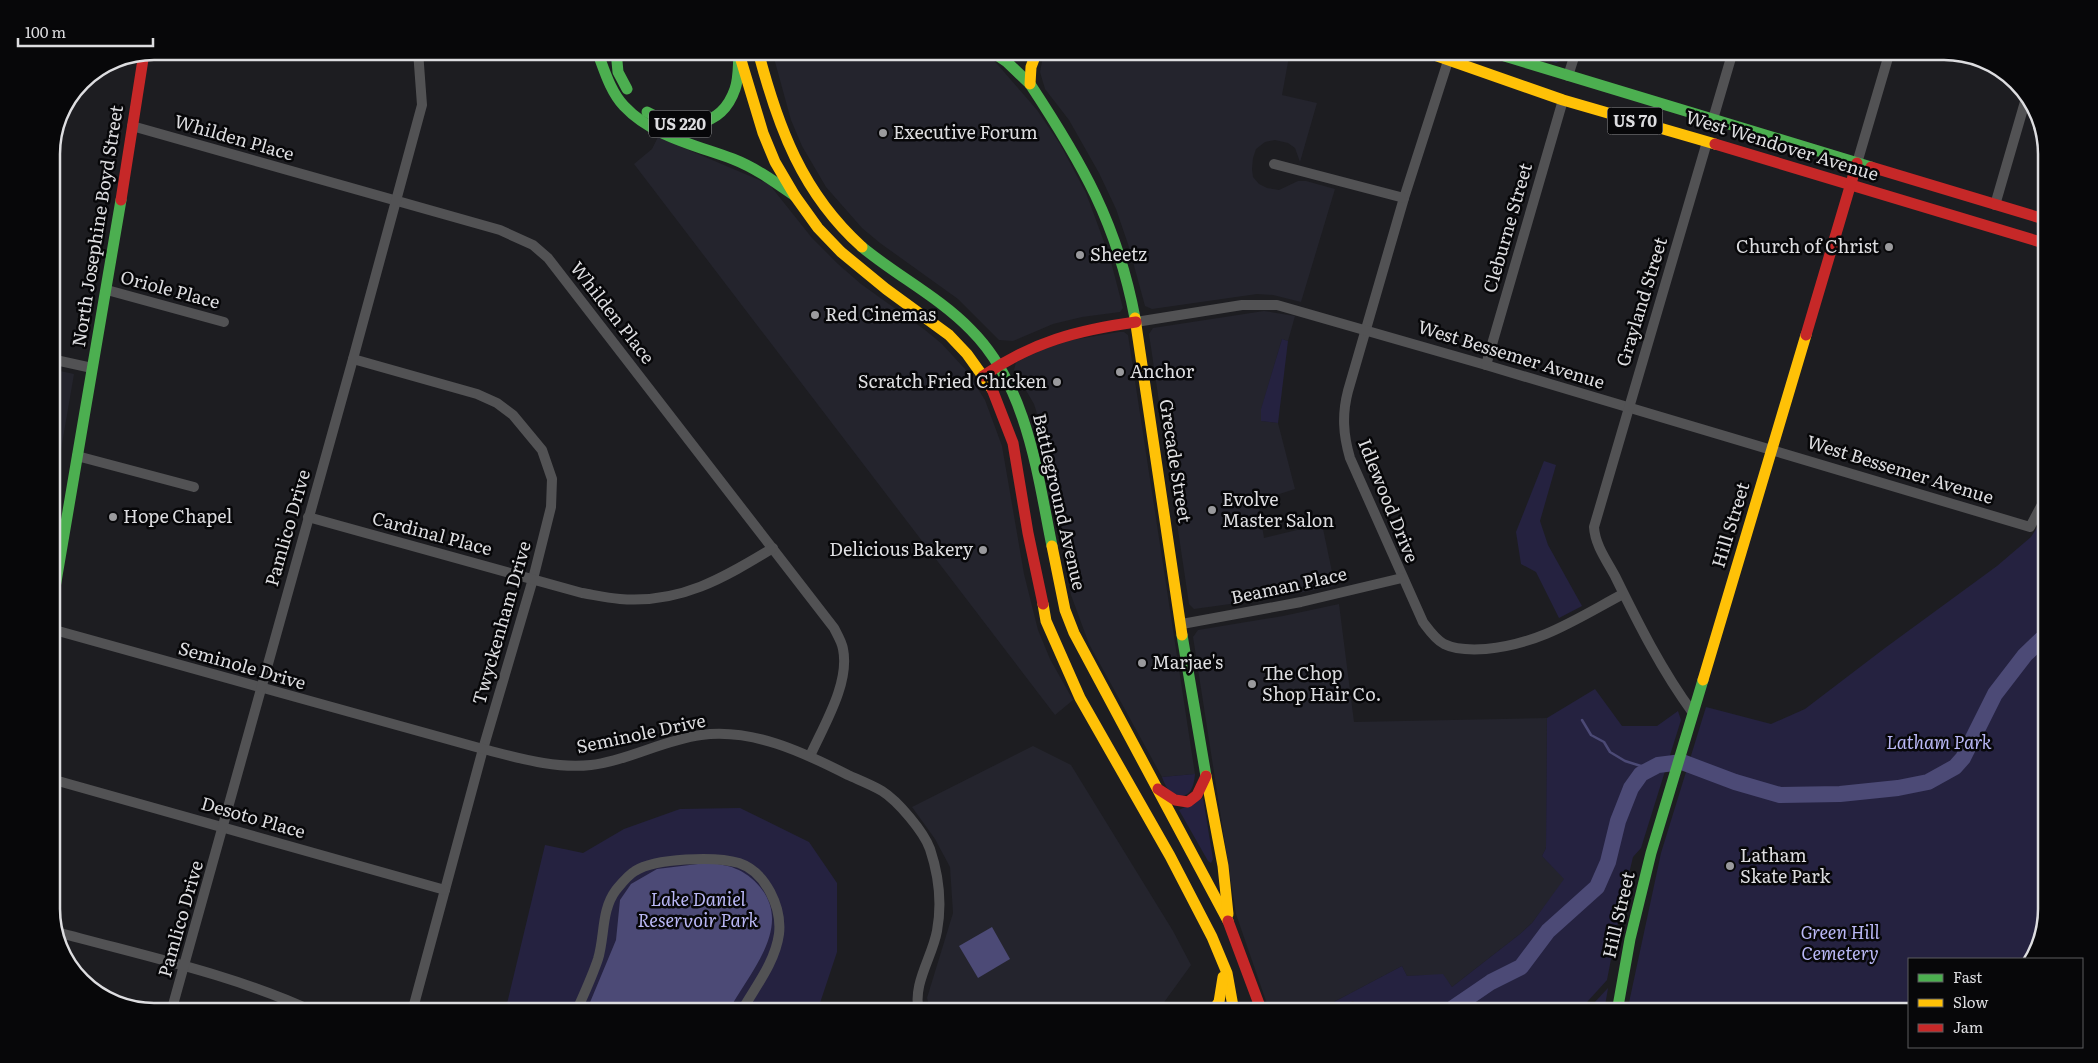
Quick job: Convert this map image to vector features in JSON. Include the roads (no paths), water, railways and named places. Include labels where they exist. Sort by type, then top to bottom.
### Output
[{"type":"main road","points":[[600,60],[622,104],[642,123],[664,135],[750,166],[795,196]]},
{"type":"main road","name":"US 220","points":[[617,60],[618,72],[635,100],[657,119],[672,124],[685,125],[708,122],[726,107],[735,90],[737,60]]},
{"type":"main road","name":"Battleground Avenue","points":[[740,60],[763,132],[775,162],[795,196],[818,228],[841,252],[886,289],[949,335],[967,354],[994,393],[1013,443],[1028,533],[1046,621],[1080,698],[1170,856],[1212,937],[1227,973],[1232,1003]]},
{"type":"main road","name":"Battleground Avenue","points":[[760,60],[776,116],[788,146],[817,197],[834,219],[878,260],[941,304],[961,321],[982,342],[1007,380],[1024,420],[1032,448],[1065,610],[1085,656],[1229,923],[1258,1003]]},
{"type":"main road","name":"Grecade Street","points":[[1004,60],[1030,84],[1089,178],[1106,215],[1126,275],[1136,322],[1192,697],[1223,866],[1229,923]]},
{"type":"main road","points":[[1030,84],[1034,60]]},
{"type":"main road","name":"West Wendover Avenue","points":[[1517,60],[2038,217]]},
{"type":"main road","name":"North Josephine Boyd Street","points":[[60,563],[143,61]]},
{"type":"main road","name":"West Wendover Avenue","points":[[1448,61],[1562,100],[2038,241]]},
{"type":"main road","points":[[1652,126],[1701,128],[1707,127],[1713,119]]},
{"type":"main road","name":"Hill Street","points":[[1619,1003],[1640,896],[1666,803],[1857,163]]},
{"type":"main road","name":"West Bessemer Avenue","points":[[983,376],[1025,349],[1053,338],[1089,329],[1136,322]]},
{"type":"main road","points":[[1156,788],[1176,801],[1188,802],[1195,799],[1201,790],[1206,776]]},
{"type":"main road","points":[[1218,1003],[1222,992],[1222,962]]},
{"type":"street","name":"Pamlico Drive","points":[[174,1003],[224,827],[308,517],[354,359],[422,104],[419,60]]},
{"type":"street","points":[[1568,76],[1573,60]]},
{"type":"street","points":[[1713,119],[1730,60]]},
{"type":"street","name":"Hill Street","points":[[1857,163],[1887,60]]},
{"type":"street","name":"Idlewood Drive","points":[[1448,61],[1404,198],[1344,406],[1344,436],[1355,471],[1402,578],[1429,631],[1445,644],[1465,649],[1523,644],[1554,631],[1624,594]]},
{"type":"street","name":"Cleburne Street","points":[[1486,365],[1562,100]]},
{"type":"street","points":[[1996,205],[2024,106]]},
{"type":"street","name":"Whilden Place","points":[[132,126],[500,230],[533,245],[548,258],[834,628],[843,648],[844,665],[841,683],[810,756]]},
{"type":"street","name":"Grayland Street","points":[[1693,713],[1676,689],[1624,594],[1595,538],[1594,527],[1707,142]]},
{"type":"street","points":[[1274,164],[1404,198]]},
{"type":"street","name":"Oriole Place","points":[[106,290],[224,322]]},
{"type":"street","name":"West Bessemer Avenue","points":[[1136,322],[1213,309],[1260,304],[1277,305],[1300,310],[2030,527],[2038,512]]},
{"type":"street","name":"Twyckenham Drive","points":[[354,359],[478,394],[497,403],[513,415],[542,450],[550,468],[553,492],[551,507],[532,579],[483,750],[414,1003]]},
{"type":"street","points":[[60,360],[92,368]]},
{"type":"street","points":[[78,456],[194,487]]},
{"type":"street","name":"Cardinal Place","points":[[308,517],[582,593],[620,599],[662,596],[703,587],[728,576],[773,548]]},
{"type":"street","name":"Beaman Place","points":[[1182,624],[1301,602],[1402,578]]},
{"type":"street","name":"Seminole Drive","points":[[60,631],[483,750],[558,765],[593,765],[618,759],[677,739],[702,734],[756,737],[810,756],[883,792],[905,812],[929,848],[940,889],[937,932],[920,982],[918,1003]]},
{"type":"street","name":"Desoto Place","points":[[60,781],[445,890]]},
{"type":"street","points":[[580,1003],[598,958],[608,903],[617,889],[635,871],[657,864],[692,859],[720,859],[741,864],[759,877],[772,892],[777,910],[779,932],[775,954],[746,1003]]},
{"type":"street","points":[[64,934],[184,967],[261,990],[295,1003]]},
{"type":"waterway","points":[[1460,1003],[1491,982],[1521,967],[1548,931],[1597,887],[1608,862],[1618,821],[1631,788],[1641,774],[1658,765],[1682,762],[1735,782],[1780,795],[1840,794],[1898,788],[1928,782],[1955,767],[1963,758],[1995,694],[2025,655],[2038,643]]},
{"type":"waterway","points":[[1582,720],[1591,735],[1604,742],[1610,752],[1625,761],[1641,766],[1658,765]]},
{"type":"place","name":"Executive Forum","points":[[883,133]]},
{"type":"place","name":"Church of Christ","points":[[1889,247]]},
{"type":"place","name":"Sheetz","points":[[1080,255]]},
{"type":"place","name":"Red Cinemas","points":[[815,315]]},
{"type":"place","name":"Anchor","points":[[1120,372]]},
{"type":"place","name":"Scratch Fried Chicken","points":[[1057,382]]},
{"type":"place","name":"Evolve Master Salon","points":[[1212,510]]},
{"type":"place","name":"Hope Chapel","points":[[113,517]]},
{"type":"place","name":"Delicious Bakery","points":[[983,550]]},
{"type":"place","name":"Marjae's","points":[[1142,663]]},
{"type":"place","name":"The Chop Shop Hair Co.","points":[[1252,684]]},
{"type":"place","name":"Latham Skate Park","points":[[1730,866]]},
{"type":"park label","name":"Latham Park","points":[[1939,743]]},
{"type":"park label","name":"Lake Daniel Reservoir Park","points":[[698,910]]},
{"type":"park label","name":"Green Hill Cemetery","points":[[1840,943]]}]
